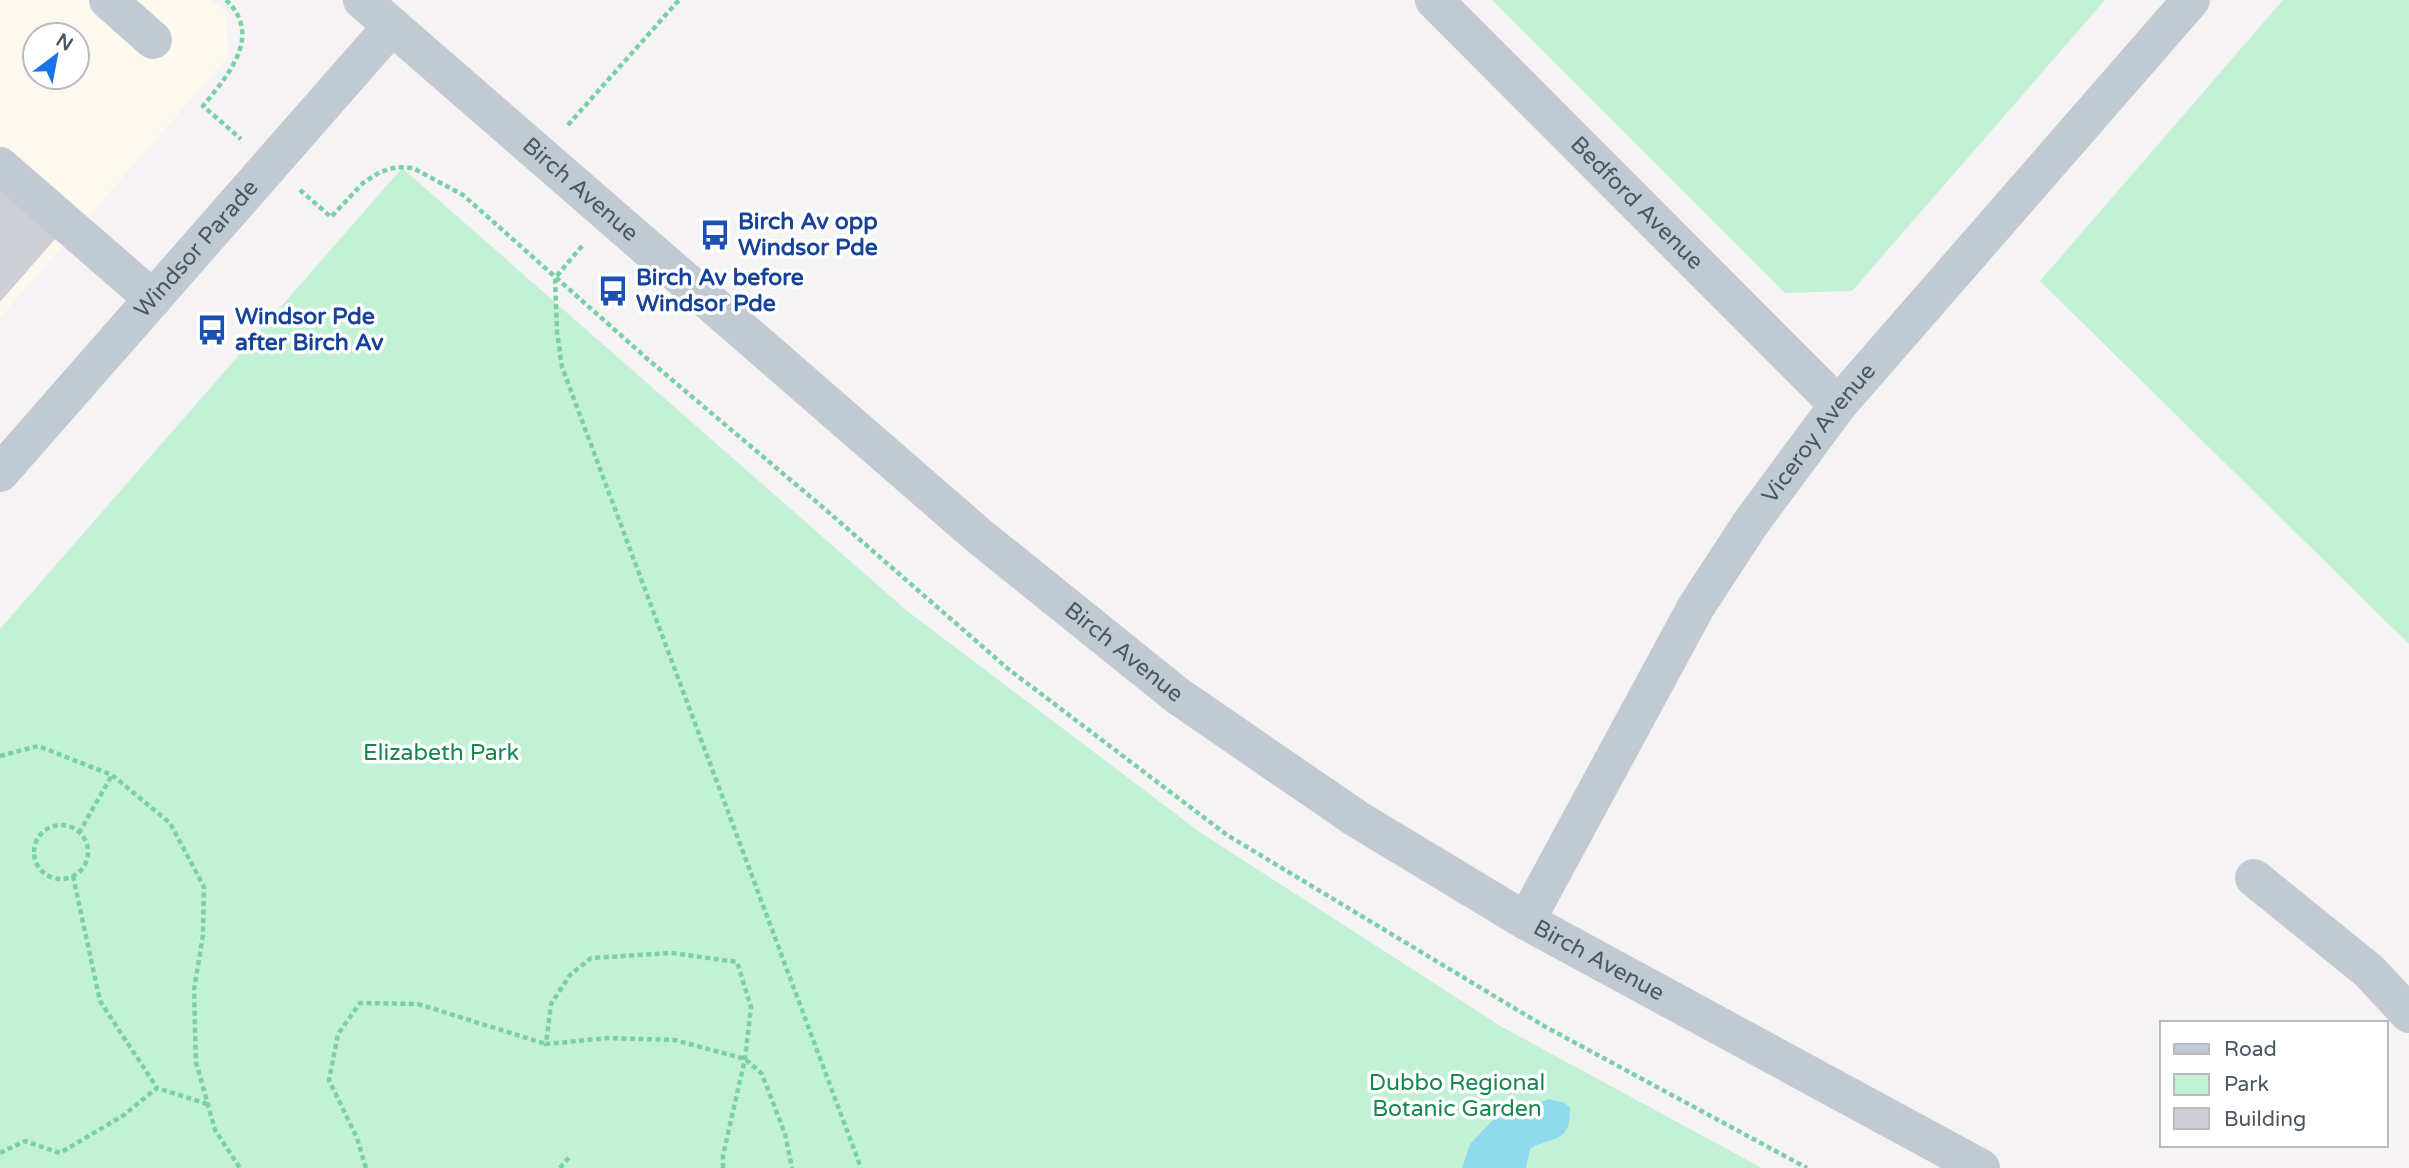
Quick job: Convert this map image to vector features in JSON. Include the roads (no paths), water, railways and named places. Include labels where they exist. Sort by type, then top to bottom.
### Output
[{"type":"street","points":[[108,0],[153,40]]},
{"type":"street","name":"Birch Avenue","points":[[362,0],[979,536],[1178,696],[1357,818],[1526,921],[1981,1168]]},
{"type":"street","name":"Bedford Avenue","points":[[1434,0],[1838,405]]},
{"type":"street","name":"Viceroy Avenue","points":[[1526,921],[1696,607],[1749,524],[1838,405],[2191,0]]},
{"type":"street","name":"Windsor Parade","points":[[0,473],[392,26]]},
{"type":"street","points":[[0,166],[153,299]]},
{"type":"street","points":[[2254,878],[2369,971],[2409,1014]]},
{"type":"water","points":[[1549,1099],[1565,1103],[1570,1108],[1567,1128],[1559,1137],[1530,1149],[1526,1168],[1462,1168],[1470,1144],[1493,1120]]},
{"type":"place","name":"Birch Av opp Windsor Pde","points":[[715,235]]},
{"type":"place","name":"Birch Av before Windsor Pde","points":[[613,291]]},
{"type":"place","name":"Windsor Pde after Birch Av","points":[[212,330]]},
{"type":"park label","name":"Elizabeth Park","points":[[441,753]]},
{"type":"park label","name":"Dubbo Regional Botanic Garden","points":[[1457,1096]]}]
